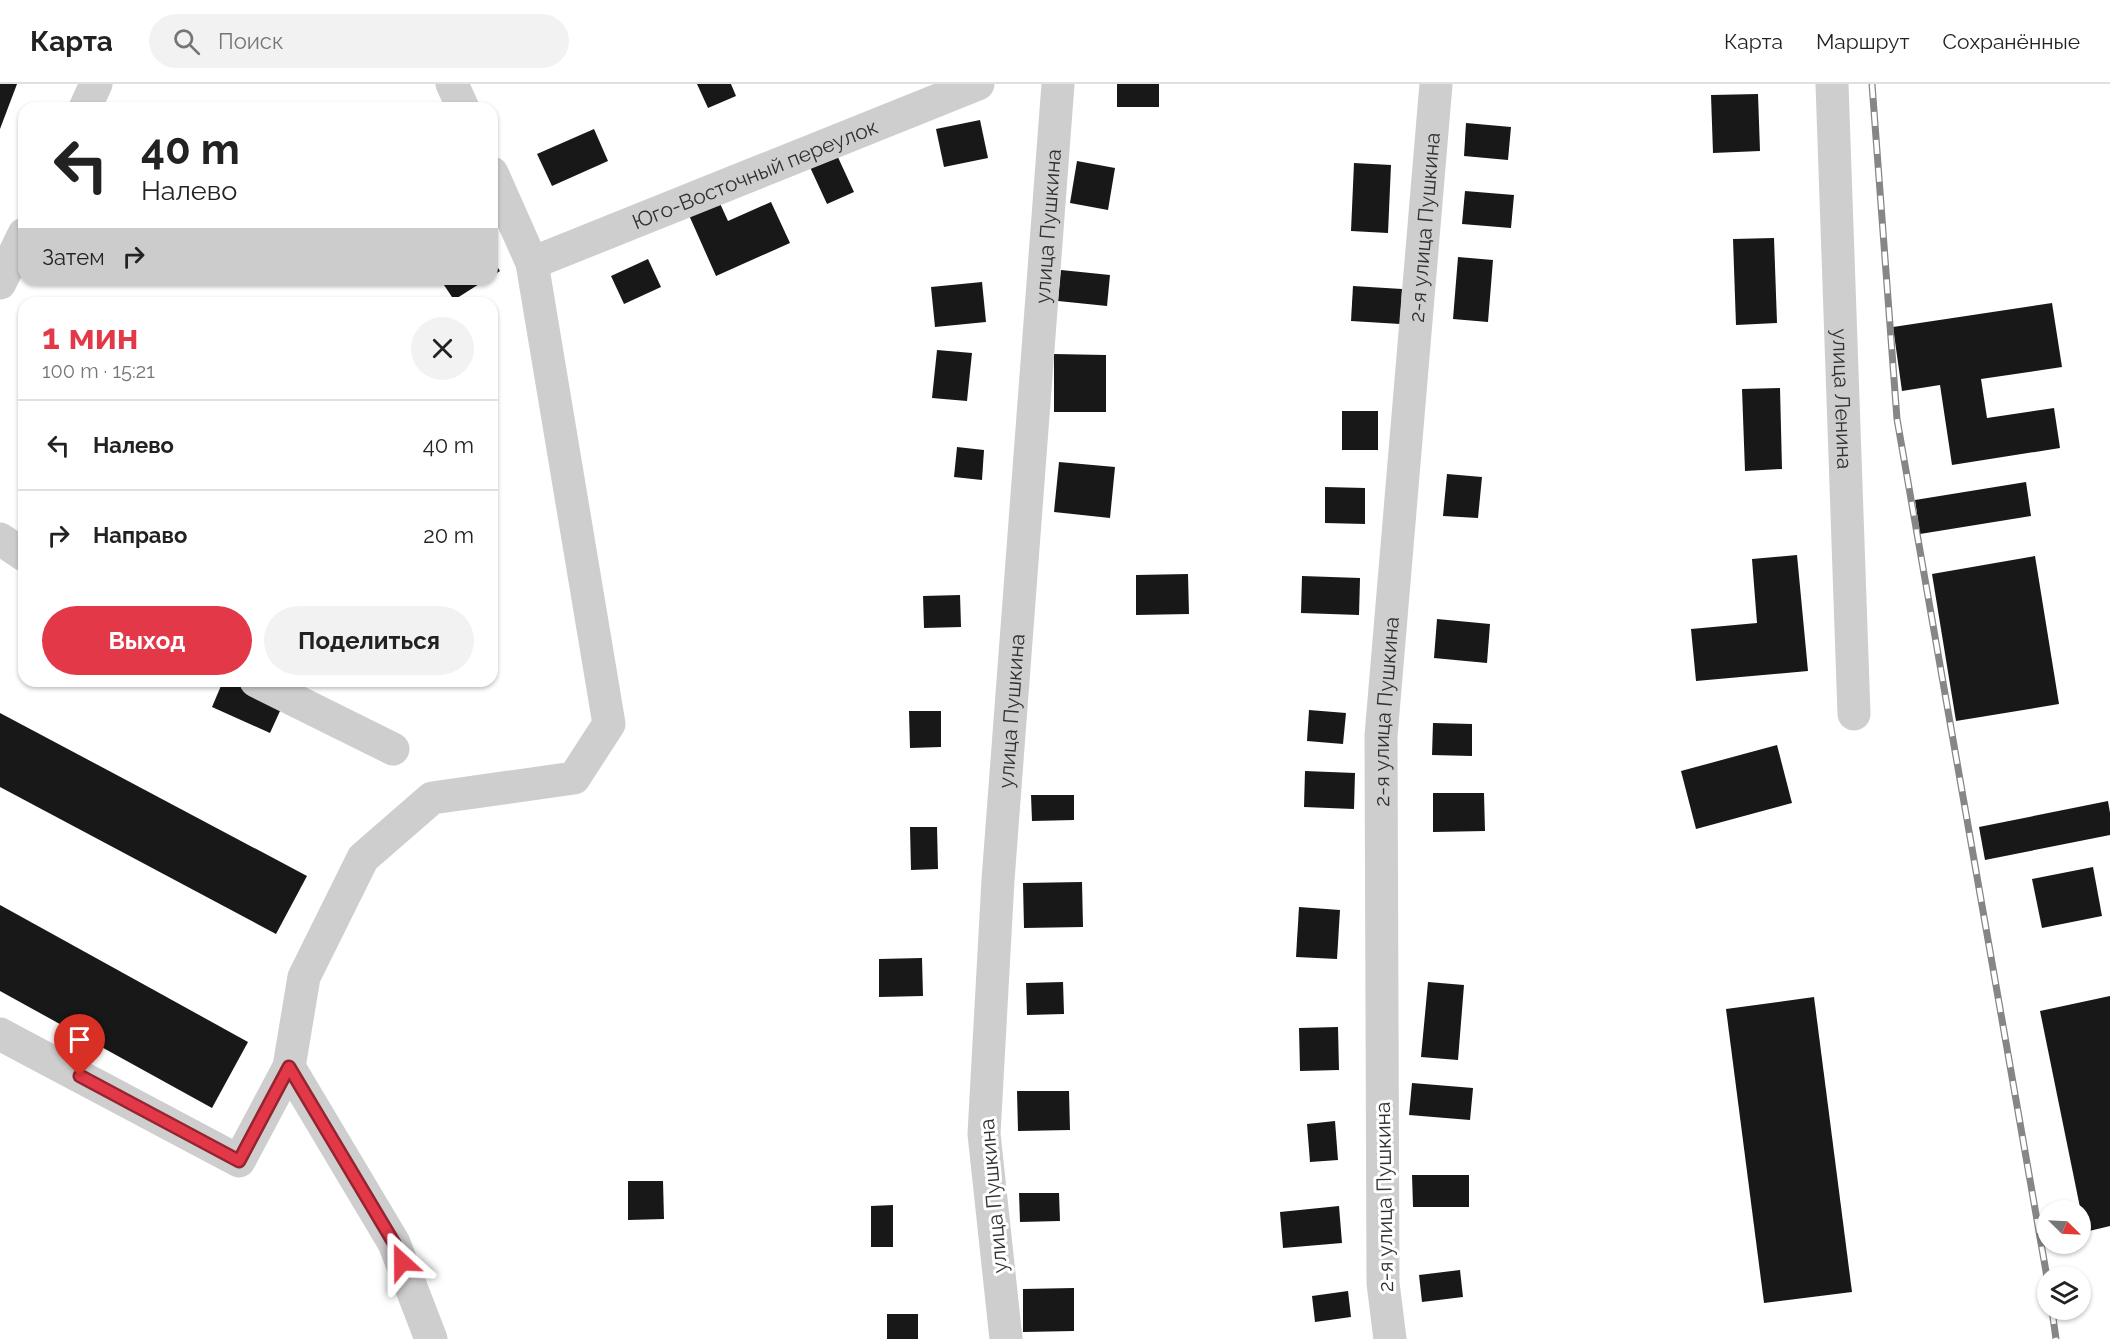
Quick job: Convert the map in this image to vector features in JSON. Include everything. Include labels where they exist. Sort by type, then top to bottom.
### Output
[{"type":"street","points":[[88,102],[96,84]]},
{"type":"street","points":[[452,84],[460,102]]},
{"type":"street","name":"Юго-Восточный переулок","points":[[532,263],[978,84]]},
{"type":"street","name":"улица Пушкина","points":[[1006,1339],[984,1134],[998,880],[1059,84]]},
{"type":"street","name":"2-я улица Пушкина","points":[[1390,1339],[1383,1283],[1381,736],[1436,84]]},
{"type":"street","name":"улица Ленина","points":[[1832,84],[1854,714]]},
{"type":"street","points":[[0,1034],[239,1161],[289,1067],[304,977],[363,858],[432,798],[574,778],[609,724],[532,263],[498,186]]},
{"type":"street","points":[[0,284],[18,246]]},
{"type":"street","points":[[0,539],[18,551]]},
{"type":"street","points":[[268,687],[393,749]]},
{"type":"street","points":[[289,1067],[394,1243],[431,1339]]},
{"type":"building","points":[[0,84],[17,84],[0,129]]},
{"type":"building","points":[[697,84],[731,84],[736,96],[708,108]]},
{"type":"building","points":[[1117,84],[1159,84],[1159,107],[1117,107]]},
{"type":"building","points":[[1758,94],[1760,151],[1713,153],[1711,95]]},
{"type":"building","points":[[980,120],[988,158],[944,167],[936,129]]},
{"type":"building","points":[[1466,123],[1511,127],[1508,160],[1464,156]]},
{"type":"building","points":[[594,129],[608,161],[552,186],[537,154]]},
{"type":"building","points":[[836,153],[854,192],[827,204],[809,165]]},
{"type":"building","points":[[1077,161],[1115,168],[1108,210],[1070,203]]},
{"type":"building","points":[[1354,163],[1391,165],[1388,233],[1351,231]]},
{"type":"building","points":[[1465,191],[1514,195],[1511,228],[1462,224]]},
{"type":"building","points":[[718,199],[728,221],[771,202],[790,243],[716,276],[688,213]]},
{"type":"building","points":[[1774,238],[1777,323],[1736,325],[1733,239]]},
{"type":"building","points":[[1458,257],[1493,260],[1488,322],[1453,319]]},
{"type":"building","points":[[648,259],[661,287],[624,304],[611,276]]},
{"type":"building","points":[[1061,270],[1110,275],[1107,306],[1058,301]]},
{"type":"building","points":[[982,282],[986,322],[935,327],[931,287]]},
{"type":"building","points":[[444,285],[478,285],[459,297],[452,297]]},
{"type":"building","points":[[1353,286],[1402,289],[1400,324],[1351,321]]},
{"type":"building","points":[[2052,303],[2062,367],[1981,379],[1987,418],[2054,408],[2060,448],[1952,465],[1940,385],[1902,391],[1893,327]]},
{"type":"building","points":[[937,350],[972,353],[967,401],[932,398]]},
{"type":"building","points":[[1054,354],[1106,355],[1106,412],[1054,412]]},
{"type":"building","points":[[1780,388],[1782,469],[1745,471],[1742,389]]},
{"type":"building","points":[[1342,411],[1378,411],[1378,450],[1342,450]]},
{"type":"building","points":[[957,447],[984,450],[982,480],[954,477]]},
{"type":"building","points":[[1059,462],[1115,467],[1110,518],[1054,512]]},
{"type":"building","points":[[1447,474],[1482,477],[1478,518],[1443,516]]},
{"type":"building","points":[[2026,482],[2031,516],[1920,534],[1915,500]]},
{"type":"building","points":[[1325,487],[1365,488],[1365,524],[1325,523]]},
{"type":"building","points":[[1797,555],[1808,671],[1696,681],[1691,629],[1757,623],[1752,559]]},
{"type":"building","points":[[2035,556],[2059,704],[1956,721],[1932,574]]},
{"type":"building","points":[[1188,574],[1189,614],[1136,615],[1136,575]]},
{"type":"building","points":[[1302,576],[1360,578],[1359,615],[1301,613]]},
{"type":"building","points":[[960,595],[961,627],[924,628],[923,596]]},
{"type":"building","points":[[1437,619],[1490,624],[1487,663],[1434,658]]},
{"type":"building","points":[[220,687],[256,687],[285,700],[270,733],[212,707]]},
{"type":"building","points":[[1309,710],[1346,713],[1343,744],[1307,741]]},
{"type":"building","points":[[909,711],[941,711],[941,747],[910,748]]},
{"type":"building","points":[[0,713],[307,876],[276,934],[0,787]]},
{"type":"building","points":[[1433,723],[1472,724],[1472,756],[1432,755]]},
{"type":"building","points":[[1777,745],[1792,803],[1696,829],[1681,771]]},
{"type":"building","points":[[1305,771],[1355,773],[1354,809],[1304,807]]},
{"type":"building","points":[[1433,793],[1484,793],[1485,831],[1433,832]]},
{"type":"building","points":[[1031,795],[1074,795],[1074,820],[1032,821]]},
{"type":"building","points":[[2108,801],[2110,835],[1985,860],[1979,827]]},
{"type":"building","points":[[910,827],[937,827],[938,869],[911,870]]},
{"type":"building","points":[[2093,867],[2102,916],[2042,928],[2032,879]]},
{"type":"building","points":[[1082,882],[1083,927],[1024,928],[1023,883]]},
{"type":"building","points":[[0,905],[248,1042],[212,1108],[0,991]]},
{"type":"building","points":[[1299,907],[1340,910],[1337,959],[1296,957]]},
{"type":"building","points":[[922,958],[923,996],[879,997],[879,959]]},
{"type":"building","points":[[1063,982],[1064,1014],[1027,1015],[1026,983]]},
{"type":"building","points":[[1428,982],[1464,985],[1458,1060],[1421,1057]]},
{"type":"building","points":[[2110,996],[2110,1226],[2091,1231],[2091,1200],[2078,1200],[2040,1011]]},
{"type":"building","points":[[1814,997],[1852,1292],[1764,1303],[1726,1009]]},
{"type":"building","points":[[1338,1027],[1339,1070],[1300,1071],[1299,1028]]},
{"type":"building","points":[[1412,1083],[1473,1088],[1470,1120],[1409,1115]]},
{"type":"building","points":[[1017,1091],[1069,1091],[1070,1130],[1018,1131]]},
{"type":"building","points":[[1335,1121],[1338,1160],[1310,1162],[1307,1124]]},
{"type":"building","points":[[1412,1175],[1469,1175],[1469,1207],[1413,1207]]},
{"type":"building","points":[[628,1181],[663,1181],[664,1219],[628,1220]]},
{"type":"building","points":[[1019,1193],[1059,1193],[1060,1221],[1020,1222]]},
{"type":"building","points":[[893,1205],[893,1247],[871,1247],[871,1206]]},
{"type":"building","points":[[1339,1206],[1342,1243],[1283,1248],[1280,1212]]},
{"type":"building","points":[[1460,1270],[1463,1297],[1422,1302],[1419,1275]]},
{"type":"building","points":[[1074,1288],[1074,1331],[1023,1332],[1023,1289]]},
{"type":"building","points":[[1348,1291],[1351,1317],[1315,1322],[1312,1296]]},
{"type":"building","points":[[887,1314],[918,1314],[918,1339],[887,1339]]},
{"type":"railway","points":[[1872,84],[1897,419],[2045,1266]]},
{"type":"railway","points":[[2053,1320],[2056,1339]]},
{"type":"route","points":[[80,1076],[239,1161],[289,1067],[394,1243],[402,1262]]}]
